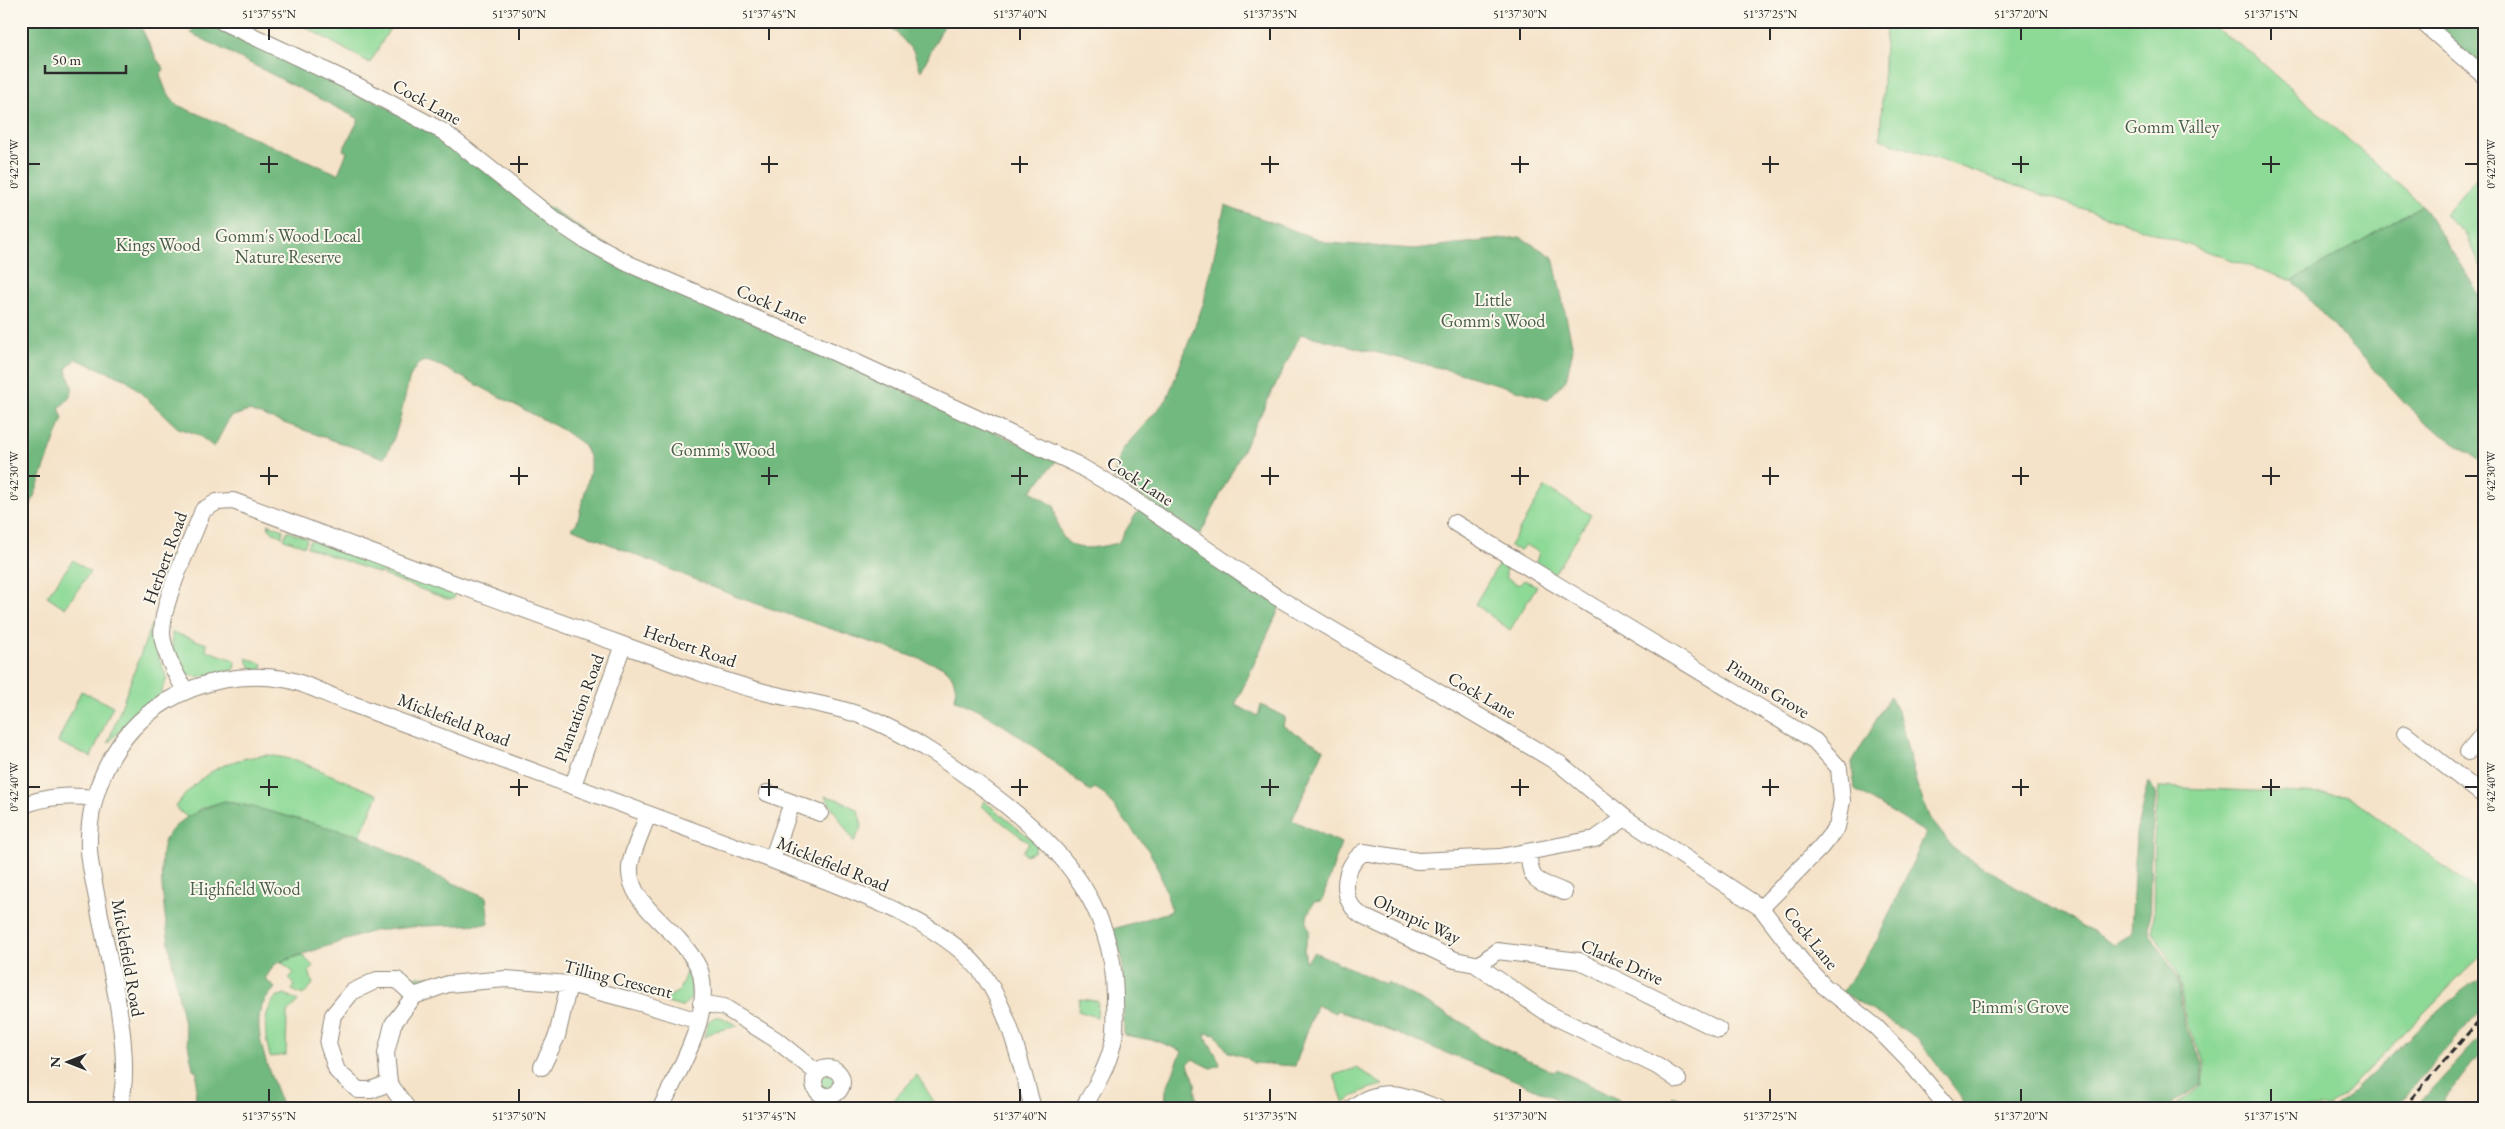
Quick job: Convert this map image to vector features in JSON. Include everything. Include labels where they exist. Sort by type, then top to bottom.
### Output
[{"type":"street","name":"Cock Lane","points":[[221,21],[358,86],[444,132],[556,221],[629,264],[830,350],[1076,464],[1122,491],[1275,596],[1560,764],[1625,818],[1761,908],[1806,967],[1824,986],[1876,1027],[1908,1060],[1948,1108]]},
{"type":"street","points":[[2421,21],[2484,76]]},
{"type":"street","name":"Herbert Road","points":[[185,690],[173,669],[162,640],[165,610],[203,510],[217,502],[233,501],[623,645],[763,692],[825,705],[879,723],[927,748],[996,797],[1058,852],[1076,874],[1096,907],[1110,946],[1115,981],[1114,1042],[1105,1066],[1083,1108]]},
{"type":"street","name":"Pimms Grove","points":[[1455,523],[1524,563],[1814,741],[1839,768],[1842,801],[1837,827],[1820,848],[1761,908]]},
{"type":"street","name":"Plantation Road","points":[[573,785],[623,645]]},
{"type":"street","name":"Micklefield Road","points":[[120,1108],[124,1074],[121,1034],[89,851],[95,798],[104,770],[123,739],[150,711],[185,690],[211,682],[245,676],[285,679],[772,860],[931,928],[957,946],[985,976],[1009,1023],[1033,1108]]},
{"type":"street","points":[[2468,752],[2484,732]]},
{"type":"street","points":[[2405,734],[2484,796]]},
{"type":"street","points":[[767,793],[820,813]]},
{"type":"street","points":[[21,806],[42,798],[70,795],[95,798]]},
{"type":"street","points":[[772,860],[792,803]]},
{"type":"street","points":[[648,814],[630,862],[631,879],[636,895],[686,948],[701,973],[701,1003],[698,1021],[691,1043],[661,1108]]},
{"type":"street","name":"Olympic Way","points":[[1625,818],[1595,838],[1500,857],[1418,861],[1364,852],[1356,857],[1348,870],[1346,879],[1348,898],[1360,915],[1455,960],[1481,968],[1549,1014],[1657,1066],[1678,1080]]},
{"type":"street","points":[[1529,852],[1529,871],[1535,879],[1564,892]]},
{"type":"street","name":"Clarke Drive","points":[[1481,968],[1488,957],[1497,951],[1579,960],[1719,1030]]},
{"type":"street","name":"Tilling Crescent","points":[[414,996],[448,984],[506,979],[569,984],[634,1001],[698,1021]]},
{"type":"street","points":[[389,1083],[371,1090],[358,1090],[337,1071],[328,1044],[333,1015],[352,992],[376,980],[397,980],[414,996],[394,1024],[386,1053],[389,1083],[407,1108]]},
{"type":"street","points":[[542,1067],[557,1036],[569,984]]},
{"type":"street","points":[[701,1003],[724,1007],[775,1039],[816,1072]]},
{"type":"street","points":[[1352,1108],[1369,1098],[1398,1093],[1437,1108]]},
{"type":"green space","name":"Gomm's Wood","points":[[21,21],[138,21],[156,58],[164,69],[160,75],[166,91],[177,105],[338,174],[347,152],[343,150],[359,119],[191,33],[198,21],[211,21],[233,34],[380,103],[487,167],[689,299],[704,301],[1057,460],[1031,491],[1054,506],[1061,533],[1066,541],[1073,546],[1092,548],[1118,543],[1141,506],[1281,605],[1235,705],[1258,716],[1261,705],[1285,717],[1283,726],[1324,749],[1292,820],[1341,843],[1322,901],[1314,902],[1310,909],[1307,923],[1310,930],[1304,949],[1306,962],[1314,952],[1385,984],[1387,982],[1470,1027],[1481,1038],[1554,1072],[1557,1069],[1635,1108],[1577,1108],[1515,1080],[1337,1010],[1336,1013],[1316,1005],[1295,1066],[1253,1063],[1246,1057],[1228,1052],[1216,1035],[1205,1033],[1220,1065],[1211,1068],[1193,1059],[1188,1064],[1195,1082],[1197,1108],[1165,1108],[1166,1090],[1182,1051],[1157,1041],[1124,1035],[1122,958],[1113,929],[1169,912],[1171,908],[1157,865],[1148,850],[1103,793],[1095,788],[1090,791],[1009,729],[955,700],[954,682],[951,674],[944,667],[737,597],[571,528],[577,523],[590,472],[590,459],[584,445],[563,430],[441,366],[422,362],[414,370],[410,377],[394,439],[384,458],[249,411],[230,417],[214,447],[197,434],[178,428],[127,380],[76,359],[66,369],[72,385],[71,394],[59,408],[63,418],[21,531]]},
{"type":"green space","points":[[294,21],[394,21],[370,63]]},
{"type":"green space","points":[[892,21],[943,21],[942,29],[921,71],[913,51],[888,23]]},
{"type":"green space","name":"Gomm Valley","points":[[1886,21],[2204,21],[2250,52],[2422,205],[2293,281],[1880,139]]},
{"type":"green space","points":[[2427,21],[2484,21],[2484,57],[2478,67]]},
{"type":"green space","points":[[2484,169],[2484,273],[2467,236],[2444,215]]},
{"type":"green space","name":"Little Gomm's Wood","points":[[1225,205],[1328,243],[1414,249],[1520,237],[1553,257],[1573,349],[1566,380],[1548,399],[1456,372],[1301,334],[1200,535],[1113,478],[1122,450],[1167,399],[1204,302]]},
{"type":"green space","points":[[2422,205],[2484,302],[2484,463],[2420,419],[2293,281]]},
{"type":"green space","points":[[1545,487],[1591,515],[1554,574],[1536,562],[1539,552],[1526,545],[1520,550],[1509,547]]},
{"type":"green space","points":[[268,524],[283,530],[282,537],[269,529]]},
{"type":"green space","points":[[287,531],[307,538],[305,546],[284,539]]},
{"type":"green space","points":[[310,540],[384,568],[381,574],[307,547]]},
{"type":"green space","points":[[73,560],[90,572],[65,608],[47,596]]},
{"type":"green space","points":[[1500,562],[1506,568],[1506,578],[1519,585],[1524,580],[1537,586],[1510,630],[1475,604]]},
{"type":"green space","points":[[387,568],[452,593],[455,596],[453,599],[447,599],[383,575]]},
{"type":"green space","points":[[151,626],[155,626],[158,656],[167,677],[160,696],[146,704],[108,743]]},
{"type":"green space","points":[[172,632],[207,644],[206,650],[234,660],[234,670],[198,677],[182,672],[172,645]]},
{"type":"green space","points":[[246,658],[263,664],[262,669],[252,670]]},
{"type":"green space","points":[[81,691],[113,706],[91,757],[58,742]]},
{"type":"green space","name":"Pimm's Grove","points":[[1890,696],[1898,711],[1916,782],[1929,817],[1955,850],[2114,945],[2131,934],[2136,833],[2148,782],[2156,792],[2151,841],[2149,933],[2178,978],[2184,1023],[2203,1063],[2201,1084],[2167,1108],[1965,1108],[1959,1094],[1917,1038],[1842,992],[1876,943],[1926,833],[1855,790],[1852,762]]},
{"type":"green space","points":[[269,755],[296,760],[378,795],[360,836],[225,801],[202,808],[188,818],[175,807],[194,785],[216,769],[240,760]]},
{"type":"green space","points":[[2159,787],[2348,795],[2484,896],[2484,952],[2330,1108],[2173,1108],[2202,1085],[2205,1062],[2186,1023],[2179,976],[2153,932],[2154,840]]},
{"type":"green space","points":[[825,796],[837,799],[858,810],[862,826],[854,842]]},
{"type":"green space","name":"Highfield Wood","points":[[224,801],[360,836],[437,876],[486,897],[489,924],[422,926],[373,931],[274,965],[265,979],[275,988],[263,1004],[259,1015],[259,1028],[264,1056],[283,1108],[195,1108],[197,1072],[193,1069],[170,951],[162,884],[162,858],[165,840],[176,826],[191,815]]},
{"type":"green space","points":[[984,801],[1037,844],[1034,852],[1025,855],[1023,851],[1029,843],[981,806]]},
{"type":"green space","points":[[302,955],[313,966],[309,971],[313,984],[303,995],[292,990],[294,985],[289,978],[294,973],[281,962]]},
{"type":"green space","points":[[687,970],[692,989],[691,999],[681,1007],[664,1002],[663,1000],[679,991]]},
{"type":"green space","points":[[477,973],[422,986],[414,985],[402,978]]},
{"type":"green space","points":[[2484,974],[2484,1006],[2394,1108],[2335,1108],[2446,1003]]},
{"type":"green space","points":[[285,994],[298,1001],[287,1013],[286,1055],[270,1057],[266,1019],[271,1004],[276,997]]},
{"type":"green space","points":[[1079,999],[1098,1001],[1097,1017],[1078,1011]]},
{"type":"green space","points":[[714,1017],[721,1017],[738,1026],[715,1031],[704,1038],[708,1022]]},
{"type":"green space","points":[[2484,1033],[2484,1049],[2437,1108],[2415,1108]]},
{"type":"green space","points":[[1357,1068],[1383,1085],[1362,1092],[1344,1104],[1334,1075]]},
{"type":"green space","points":[[826,1073],[834,1076],[837,1084],[834,1092],[826,1095],[818,1092],[815,1084],[818,1076]]},
{"type":"green space","points":[[917,1075],[938,1108],[886,1108]]},
{"type":"green space","points":[[1673,1096],[1699,1108],[1668,1108]]},
{"type":"railway","points":[[2403,1108],[2484,1015]]},
{"type":"park label","name":"Kings Wood","points":[[158,245]]},
{"type":"park label","name":"Gomm's Wood Local Nature Reserve","points":[[288,246]]}]
